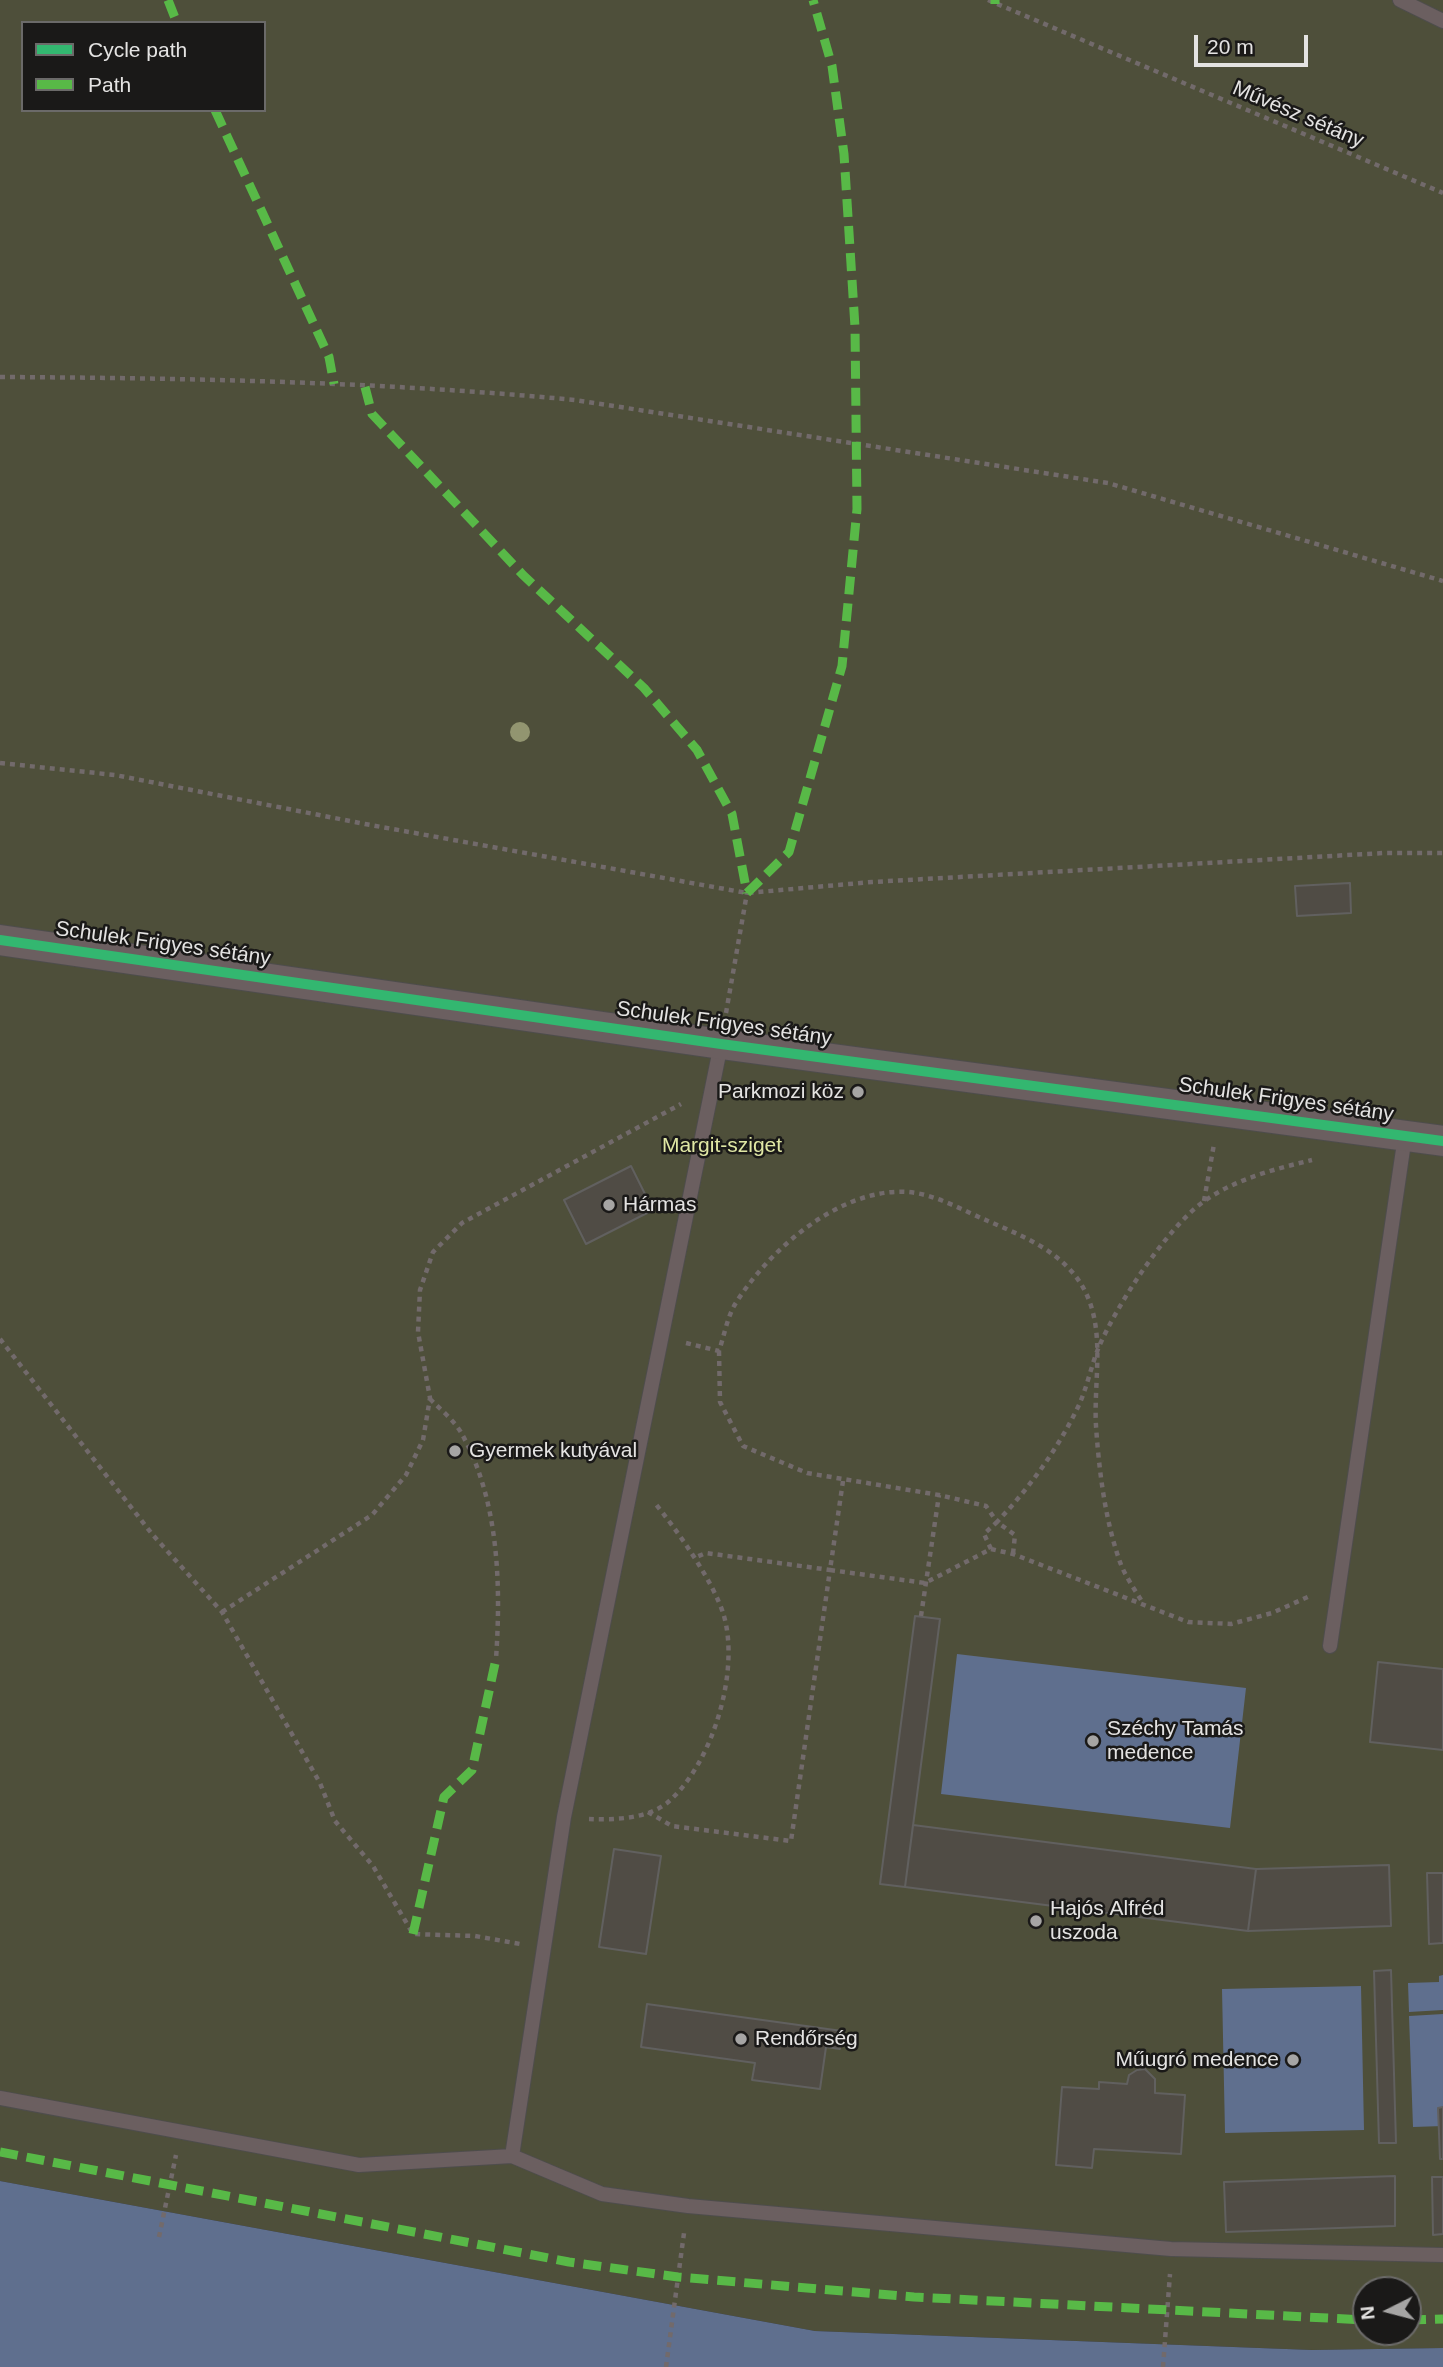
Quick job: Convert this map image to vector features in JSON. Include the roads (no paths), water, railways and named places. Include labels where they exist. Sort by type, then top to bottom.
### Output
[{"type":"street","name":"Schulek Frigyes sétány","points":[[0,940],[721,1044],[1443,1141]]},
{"type":"lane","points":[[1400,0],[1443,21]]},
{"type":"lane","points":[[512,2156],[564,1817],[721,1044]]},
{"type":"lane","points":[[1330,1646],[1405,1136]]},
{"type":"lane","points":[[0,2098],[359,2165],[512,2156],[603,2194],[688,2206],[1171,2249],[1443,2255]]},
{"type":"water","name":"Széchy Tamás medence","points":[[957,1654],[1246,1688],[1230,1828],[941,1794]]},
{"type":"water","points":[[1443,1975],[1443,2010],[1409,2012],[1408,1983],[1439,1982],[1439,1976]]},
{"type":"water","name":"Műugró medence","points":[[1361,1986],[1364,2130],[1225,2133],[1222,1989]]},
{"type":"water","points":[[1443,2014],[1443,2126],[1413,2127],[1409,2016]]},
{"type":"water","points":[[0,2181],[815,2331],[1312,2350],[1443,2348],[1443,2367],[0,2367]]},
{"type":"place","name":"Parkmozi köz","points":[[858,1092]]},
{"type":"place","name":"Hármas","points":[[609,1205]]},
{"type":"place","name":"Gyermek kutyával","points":[[455,1451]]},
{"type":"place","name":"Széchy Tamás medence","points":[[1093,1741]]},
{"type":"place","name":"Hajós Alfréd uszoda","points":[[1036,1921]]},
{"type":"place","name":"Rendőrség","points":[[741,2039]]},
{"type":"place","name":"Műugró medence","points":[[1293,2060]]},
{"type":"park label","name":"Margit-sziget","points":[[722,1146]]}]
